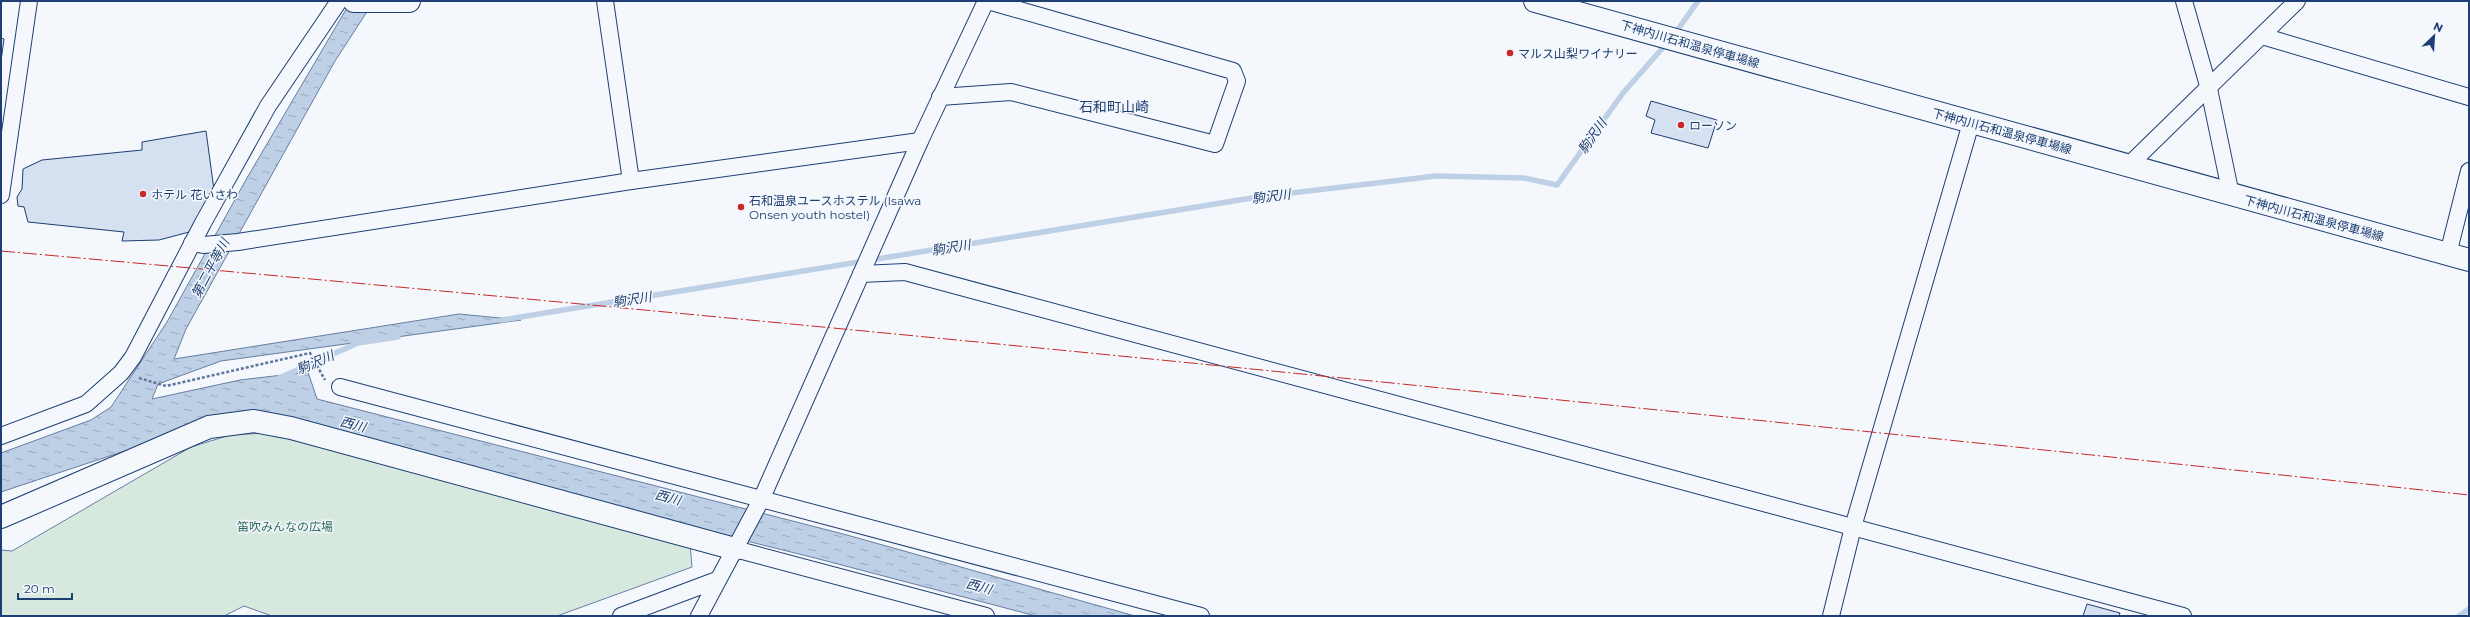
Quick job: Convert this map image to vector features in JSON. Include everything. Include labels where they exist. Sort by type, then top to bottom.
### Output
[{"type":"main road","points":[[354,1],[409,1]]},
{"type":"main road","name":"下神内川石和温泉停車場線","points":[[1535,1],[1970,123],[2469,260]]},
{"type":"main road","points":[[1,517],[209,427],[254,421],[291,428],[737,545]]},
{"type":"street","points":[[1,195],[28,1]]},
{"type":"street","points":[[1,436],[86,404],[121,373],[133,357],[198,244],[268,106],[339,1]]},
{"type":"street","points":[[605,1],[631,181]]},
{"type":"street","points":[[699,616],[758,505],[920,141],[940,97],[987,1],[1233,71],[1236,81],[1215,144],[1012,92],[940,97]]},
{"type":"street","points":[[2184,1],[2209,89],[2231,195]]},
{"type":"street","points":[[2128,166],[2209,89],[2297,1]]},
{"type":"street","points":[[2262,36],[2469,97]]},
{"type":"street","points":[[1831,616],[1853,527],[1970,123]]},
{"type":"street","points":[[198,244],[238,242],[631,181],[920,141]]},
{"type":"street","points":[[2448,254],[2469,171]]},
{"type":"street","points":[[861,273],[905,272],[2184,616]]},
{"type":"street","points":[[340,386],[758,505],[926,541],[1202,616]]},
{"type":"street","points":[[737,545],[986,616]]},
{"type":"street","points":[[621,616],[717,580]]},
{"type":"path","points":[[132,376],[166,386],[310,353],[321,373]]},
{"type":"green space","name":"笛吹みんなの広場","points":[[266,433],[690,543],[692,567],[557,616],[272,616],[244,606],[224,616],[1,616],[1,550],[12,551],[191,447],[230,435]]},
{"type":"water","points":[[351,1],[374,1],[335,61],[186,329],[174,359],[459,314],[521,320],[221,361],[158,384],[152,399],[240,380],[308,372],[317,399],[847,535],[1135,616],[1036,616],[815,558],[493,478],[248,410],[1,492],[1,453],[91,420],[111,407],[167,322],[247,178]]},
{"type":"building","points":[[1,38],[4,39],[1,61]]},
{"type":"building","points":[[1651,101],[1717,120],[1708,148],[1651,133],[1655,120],[1646,116]]},
{"type":"building","points":[[206,131],[214,190],[193,231],[159,240],[122,241],[124,232],[28,222],[24,207],[18,206],[17,197],[22,189],[23,169],[42,160],[142,150],[142,142]]},
{"type":"building","points":[[2087,604],[2120,613],[2119,616],[2083,616]]},
{"type":"waterway","name":"駒沢川","points":[[1674,35],[1698,1]]},
{"type":"waterway","name":"駒沢川","points":[[502,320],[1258,197],[1436,176],[1524,178],[1557,185],[1623,93],[1667,43]]},
{"type":"waterway","name":"駒沢川","points":[[279,378],[358,343],[398,337]]},
{"type":"waterway","points":[[2459,616],[2469,609]]},
{"type":"power","points":[[1,251],[1235,367],[2469,495]]},
{"type":"place","name":"マルス山梨ワイナリー","points":[[1510,53]]},
{"type":"place","name":"ローソン","points":[[1681,125]]},
{"type":"place","name":"ホテル 花いさわ","points":[[143,194]]},
{"type":"place","name":"石和温泉ユースホステル (Isawa Onsen youth hostel)","points":[[741,207]]},
{"type":"district","name":"石和町山崎","points":[[1114,107]]},
{"type":"water label","name":"第二平等川","points":[[210,268]]},
{"type":"water label","name":"西川","points":[[353,424]]},
{"type":"water label","name":"西川","points":[[668,497]]},
{"type":"water label","name":"西川","points":[[979,586]]}]
